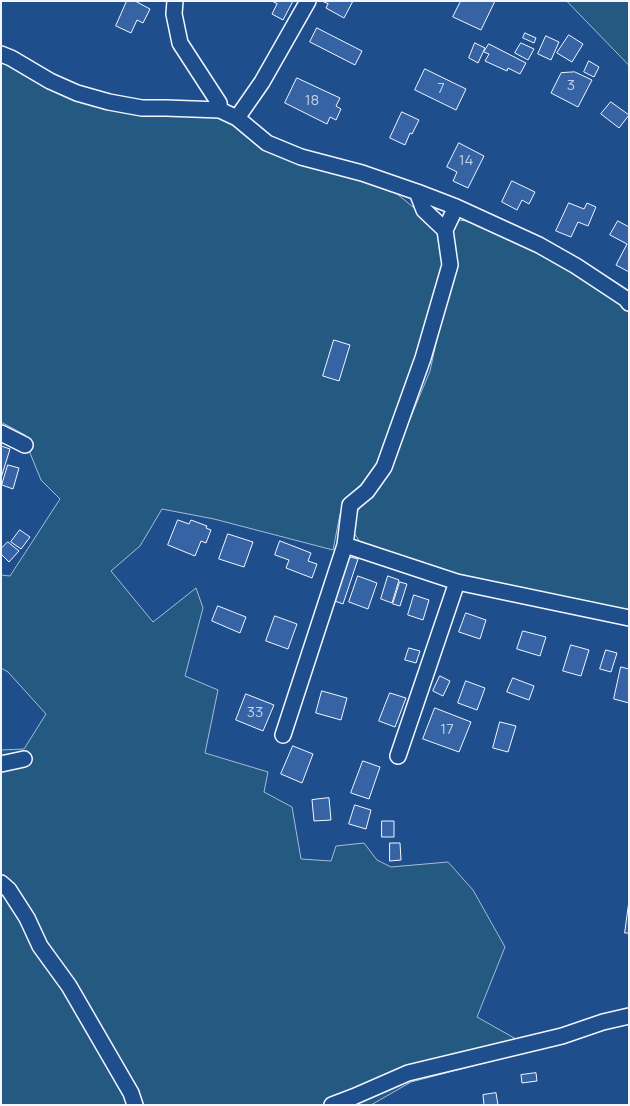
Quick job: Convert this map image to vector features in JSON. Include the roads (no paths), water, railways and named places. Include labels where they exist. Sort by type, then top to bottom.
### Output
[{"type":"street","points":[[175,1],[174,14],[180,43],[219,103],[220,110]]},
{"type":"street","points":[[236,118],[262,82],[308,1]]},
{"type":"street","points":[[1,54],[50,81],[77,93],[109,102],[142,108],[220,110],[236,118],[267,144],[301,157],[417,192],[456,207],[539,245],[576,266],[626,299],[629,303]]},
{"type":"street","points":[[417,192],[424,210],[445,230]]},
{"type":"street","points":[[283,735],[345,545],[350,505],[367,491],[384,467],[423,358],[450,265],[445,230],[456,207]]},
{"type":"street","points":[[1,433],[25,445]]},
{"type":"street","points":[[345,545],[456,582],[629,618]]},
{"type":"street","points":[[398,756],[456,582]]},
{"type":"street","points":[[1,764],[24,759]]},
{"type":"street","points":[[1,883],[9,890],[27,918],[40,946],[69,986],[131,1092],[135,1105]]},
{"type":"street","points":[[332,1105],[408,1073],[562,1036],[603,1022],[629,1016]]}]
